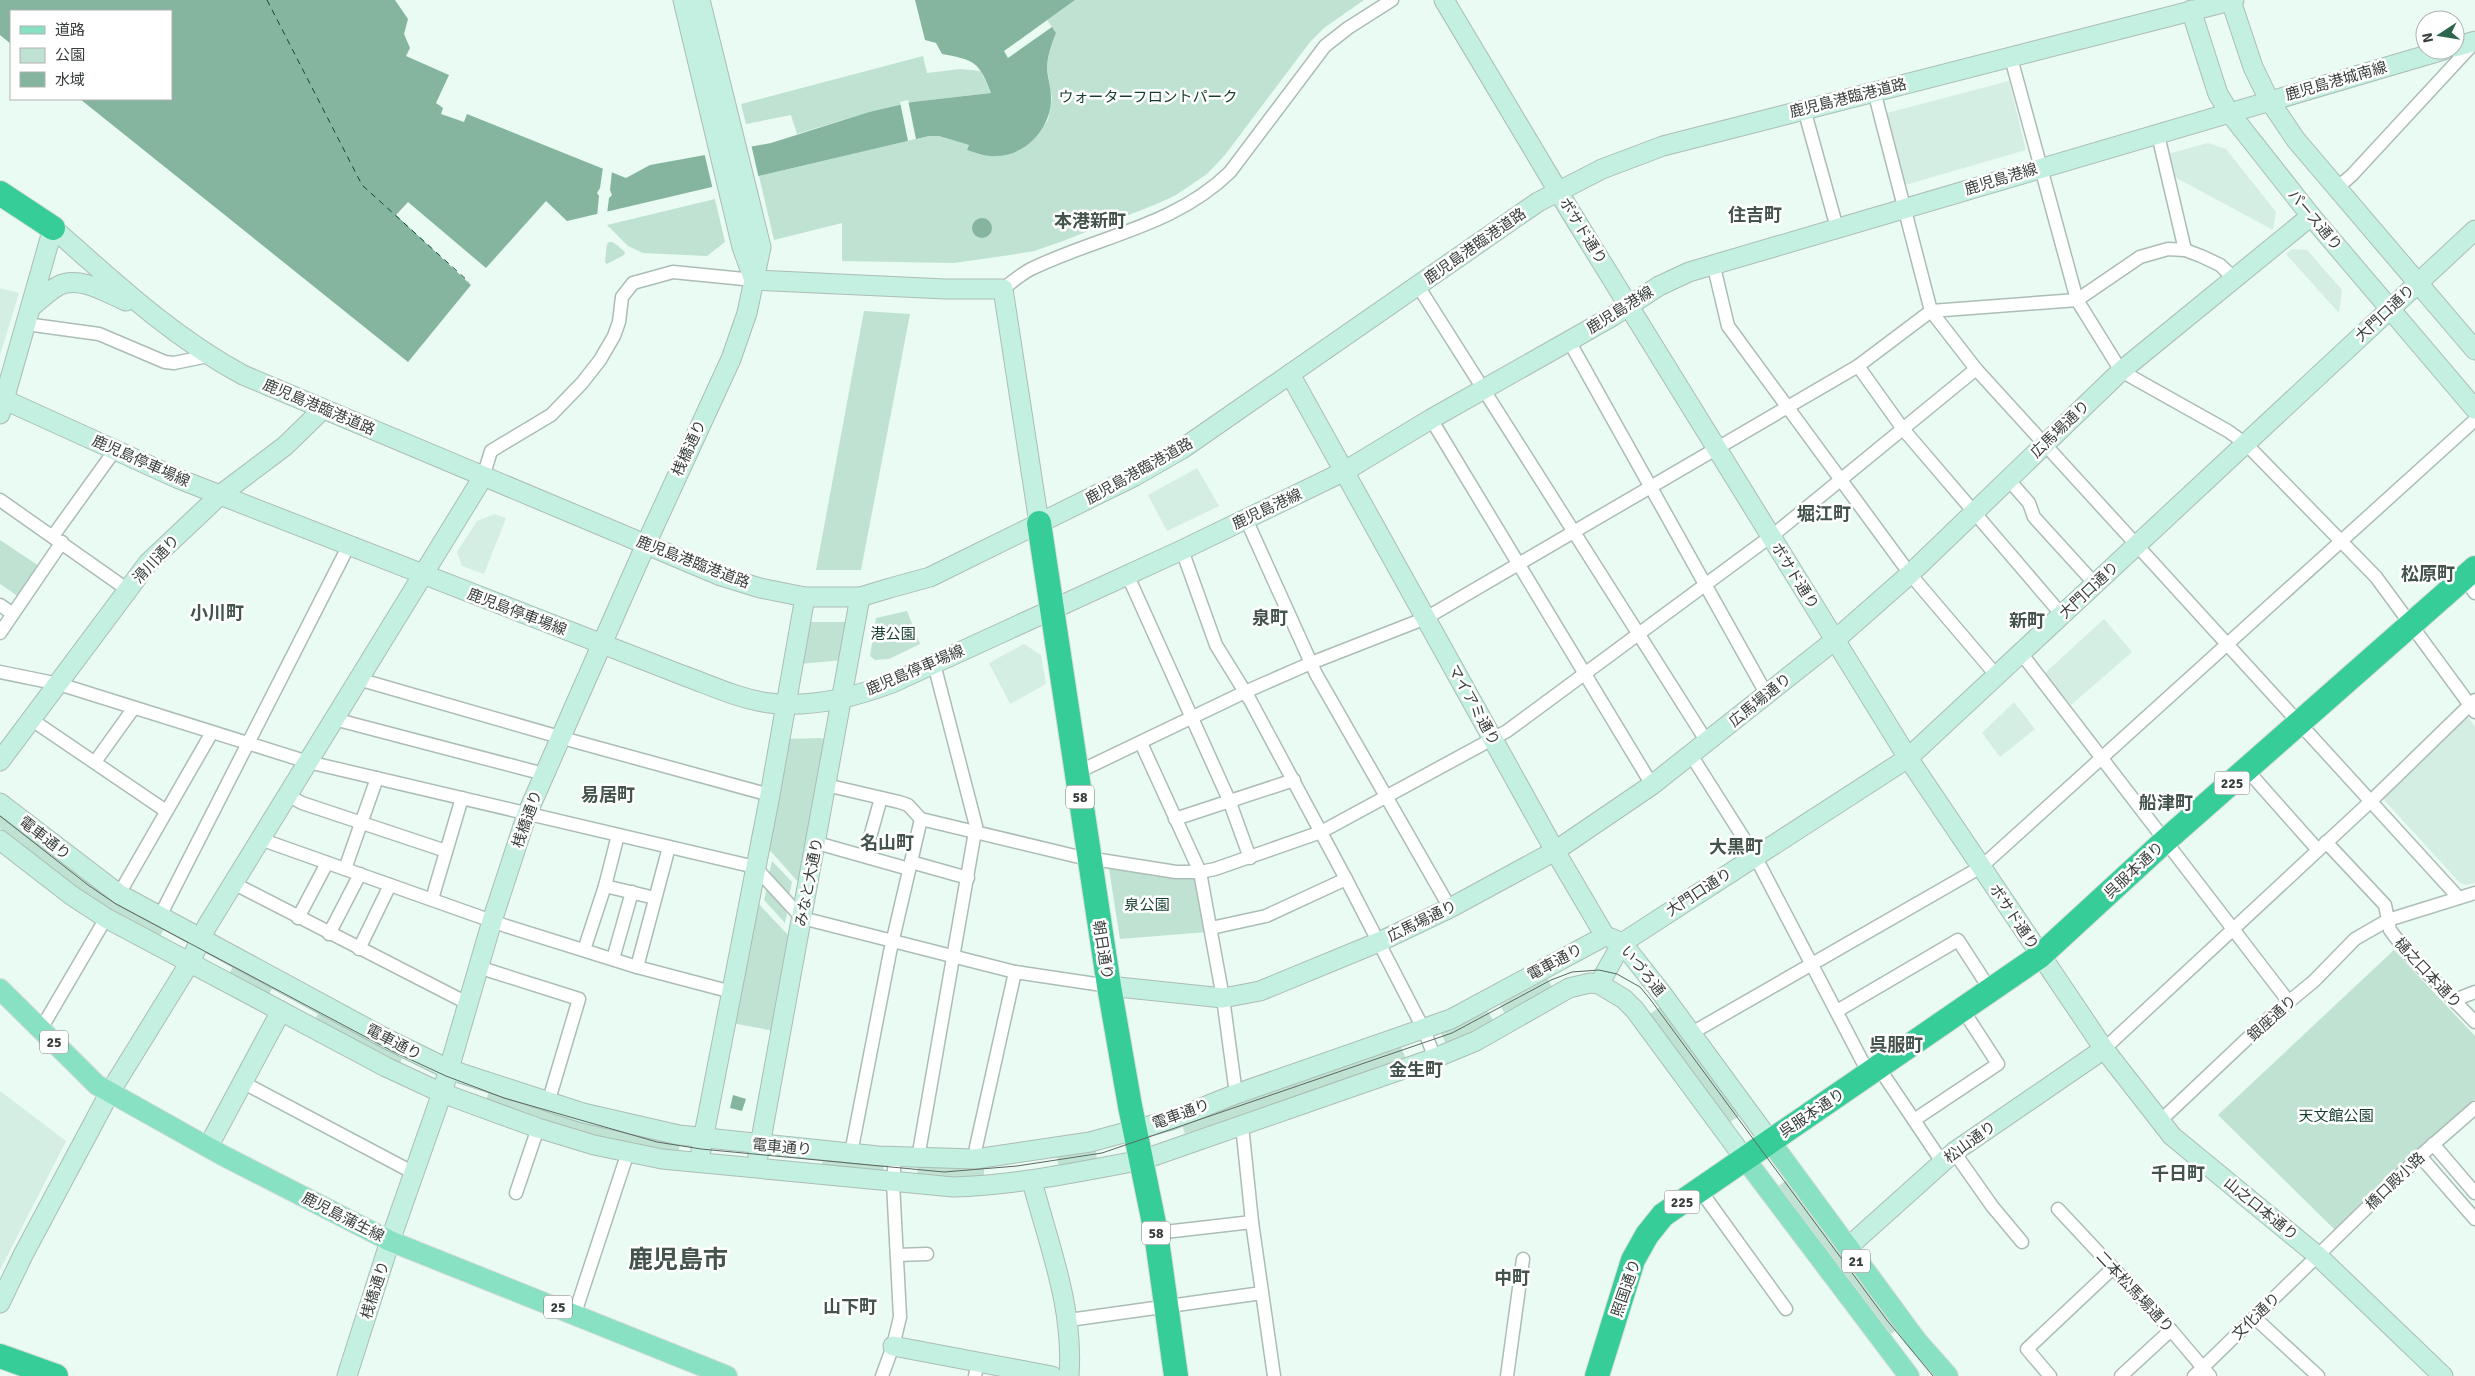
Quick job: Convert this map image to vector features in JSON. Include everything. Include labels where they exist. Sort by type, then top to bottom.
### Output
[{"type":"highway","points":[[0,193],[54,228]]},
{"type":"highway","name":"朝日通り","points":[[1039,523],[1109,986],[1156,1233],[1176,1376]]},
{"type":"highway","name":"呉服本通り","points":[[1770,1141],[2040,956],[2165,841],[2411,625],[2471,580]]},
{"type":"highway","name":"照国通り","points":[[1598,1376],[1633,1260],[1647,1235],[1663,1215],[1770,1141]]},
{"type":"highway","points":[[0,1356],[56,1376]]},
{"type":"main road","name":"鹿児島蒲生線","points":[[0,989],[97,1084],[208,1147],[390,1241],[574,1313],[726,1376]]},
{"type":"main road","name":"21","points":[[1770,1141],[1917,1341],[1948,1376]]},
{"type":"main road","name":"21","points":[[1745,1159],[1909,1376]]},
{"type":"street","points":[[683,0],[722,122]]},
{"type":"street","points":[[700,0],[722,122],[739,193],[742,247],[754,280]]},
{"type":"street","points":[[0,1303],[23,1254],[110,1092],[189,964],[207,926],[233,883],[483,477],[491,451],[551,415],[600,360],[619,322],[622,297],[633,282],[673,272],[754,280],[945,289],[1003,289],[1030,269],[1178,211],[1213,189],[1230,172],[1325,46],[1348,28],[1392,0]]},
{"type":"street","name":"ボサド通り","points":[[1444,0],[1558,190],[1908,758],[2040,956]]},
{"type":"street","points":[[2232,0],[2253,67],[2269,100],[2296,140],[2475,350]]},
{"type":"street","name":"鹿児島港臨港道路","points":[[54,228],[143,309],[208,356],[243,375],[722,576],[767,590],[806,596],[860,597],[930,577],[1135,476],[1182,449],[1558,190],[1635,155],[1804,108],[2011,58],[2232,0]]},
{"type":"street","name":"パース通り","points":[[2191,10],[2218,94],[2229,112],[2311,216],[2475,409]]},
{"type":"street","points":[[2337,188],[2352,175],[2475,42]]},
{"type":"street","points":[[2011,58],[2078,300],[2121,371],[2228,431],[2246,444],[2376,577],[2473,705],[2104,1049]]},
{"type":"street","name":"鹿児島港城南線","points":[[2229,112],[2415,58]]},
{"type":"street","points":[[1874,91],[1931,311],[1976,369],[2228,644],[2298,724],[2458,897]]},
{"type":"street","points":[[1804,108],[1837,228]]},
{"type":"street","name":"鹿児島港線","points":[[1051,609],[1182,550],[1346,471],[1673,278],[1713,263],[2041,167],[2158,135],[2229,112]]},
{"type":"street","points":[[2158,135],[2185,250]]},
{"type":"street","name":"広馬場通り","points":[[1109,986],[1222,998],[1260,991],[1379,942],[1450,908],[1555,852],[1652,785],[1835,640],[1910,574],[2121,371],[2311,216]]},
{"type":"street","points":[[2,407],[54,228]]},
{"type":"street","name":"大門口通り","points":[[1613,939],[1755,856],[1908,758],[2475,230]]},
{"type":"street","points":[[1076,773],[1245,692],[1311,663],[1426,618],[1858,366],[1931,311],[2078,300],[2140,257],[2168,249],[2185,250],[2220,265],[2234,279]]},
{"type":"street","points":[[1713,263],[1728,326],[1910,574],[1996,675]]},
{"type":"street","name":"桟橋通り","points":[[347,1376],[390,1241],[442,1093],[467,1003],[527,814],[646,544],[731,358],[747,314],[754,280]]},
{"type":"street","points":[[32,306],[58,286],[68,283],[100,289],[143,309]]},
{"type":"street","points":[[1418,286],[1707,742]]},
{"type":"street","points":[[1003,289],[1039,523]]},
{"type":"street","points":[[26,324],[99,334],[174,364],[208,356]]},
{"type":"street","points":[[1569,341],[1704,586],[1767,695]]},
{"type":"street","points":[[1858,366],[1903,429],[2062,615]]},
{"type":"street","points":[[826,785],[908,805],[921,819],[1090,859],[1176,872],[1200,872],[1250,858],[1321,832],[1494,740],[1771,536],[1976,369]]},
{"type":"street","name":"マイアミ通り","points":[[1290,374],[1346,471],[1555,852],[1613,939]]},
{"type":"street","name":"鹿児島停車場線","points":[[2,407],[115,450],[179,479],[348,547],[744,697],[769,703],[843,698],[878,688],[1051,609]]},
{"type":"street","name":"滑川通り","points":[[0,761],[148,563],[220,495],[285,446],[323,409]]},
{"type":"street","points":[[1432,419],[1652,785]]},
{"type":"street","points":[[1690,1034],[1812,966],[1981,867],[2475,420]]},
{"type":"street","points":[[0,633],[115,450]]},
{"type":"street","points":[[2008,479],[2029,503],[2034,517],[2095,584]]},
{"type":"street","points":[[0,500],[128,590]]},
{"type":"street","points":[[1246,519],[1311,663],[1450,908]]},
{"type":"street","points":[[160,916],[348,547]]},
{"type":"street","points":[[1182,550],[1216,645],[1245,692],[1294,780],[1424,1030],[1435,1058]]},
{"type":"street","points":[[1128,574],[1229,800],[1250,858]]},
{"type":"street","points":[[698,1163],[770,795],[806,596]]},
{"type":"street","name":"みなと大通り","points":[[756,1168],[817,843],[860,597]]},
{"type":"street","points":[[0,605],[13,614]]},
{"type":"street","points":[[2022,653],[2288,1002]]},
{"type":"street","points":[[918,1158],[976,826],[934,664]]},
{"type":"street","points":[[0,672],[59,684],[210,734],[308,762],[755,867],[802,918],[953,958],[1015,972],[1109,986]]},
{"type":"street","points":[[358,679],[561,738],[770,795]]},
{"type":"street","points":[[94,762],[133,709]]},
{"type":"street","points":[[334,719],[544,774]]},
{"type":"street","points":[[32,720],[166,811]]},
{"type":"street","points":[[119,894],[210,734]]},
{"type":"street","points":[[1142,743],[1200,872],[1211,928],[1236,1094]]},
{"type":"street","points":[[1691,755],[1755,856],[1812,966],[1874,1071],[1914,1120],[2022,1242]]},
{"type":"street","name":"樋之口本通り","points":[[2247,770],[2322,846],[2385,905],[2390,930],[2405,950],[2456,1003],[2474,1018]]},
{"type":"street","points":[[345,869],[377,778]]},
{"type":"street","points":[[1175,819],[1294,780]]},
{"type":"street","points":[[287,795],[302,803],[446,851]]},
{"type":"street","points":[[432,899],[462,798]]},
{"type":"street","points":[[865,856],[881,798]]},
{"type":"street","name":"電車通り","points":[[0,804],[119,894],[383,1037],[448,1068],[583,1114],[703,1139],[851,1153],[918,1158],[976,1159],[1090,1142],[1171,1120],[1236,1094],[1451,1019],[1613,939]]},
{"type":"street","points":[[851,1153],[892,942],[921,819]]},
{"type":"street","points":[[584,950],[605,886],[618,835]]},
{"type":"street","points":[[260,839],[492,921],[636,967],[732,992]]},
{"type":"street","name":"電車通り","points":[[0,840],[70,895],[106,918],[189,964],[386,1067],[442,1093],[538,1128],[594,1145],[628,1152],[698,1163],[893,1183],[953,1187],[988,1186],[1032,1181],[1142,1160],[1435,1058],[1476,1041],[1569,988],[1590,983],[1599,984]]},
{"type":"street","points":[[817,843],[865,856],[968,878]]},
{"type":"street","points":[[636,967],[669,847]]},
{"type":"street","points":[[298,918],[327,863]]},
{"type":"street","points":[[329,934],[360,874]]},
{"type":"street","points":[[1211,928],[1266,916],[1346,879]]},
{"type":"street","points":[[233,883],[329,934],[467,1003]]},
{"type":"street","points":[[359,949],[390,885]]},
{"type":"street","points":[[605,886],[656,898]]},
{"type":"street","points":[[613,959],[632,892]]},
{"type":"street","name":"銀座通り","points":[[2159,1122],[2288,1002],[2314,981],[2355,939],[2388,920],[2475,893]]},
{"type":"street","points":[[41,1029],[106,918]]},
{"type":"street","name":"いづろ通","points":[[1613,939],[1599,984],[1618,994],[1635,1010],[1745,1159]]},
{"type":"street","name":"いづろ通","points":[[1613,939],[1690,1034],[1770,1141]]},
{"type":"street","points":[[1837,1011],[1958,940],[1991,991]]},
{"type":"street","name":"山之口本通り","points":[[2040,956],[2104,1049],[2159,1122],[2172,1136],[2318,1256],[2443,1376]]},
{"type":"street","points":[[478,967],[579,998],[548,1103]]},
{"type":"street","points":[[976,1159],[976,1147],[1015,972]]},
{"type":"street","points":[[2456,1003],[2462,997],[2475,992]]},
{"type":"street","points":[[1914,1120],[1998,1064],[1963,1010]]},
{"type":"street","points":[[208,1147],[244,1083],[280,1011]]},
{"type":"street","name":"松山通り","points":[[1847,1248],[1948,1157],[2104,1049]]},
{"type":"street","points":[[244,1083],[414,1172]]},
{"type":"street","name":"橋口殿小路","points":[[2318,1256],[2420,1156],[2475,1108]]},
{"type":"street","points":[[1242,1125],[1252,1222],[1274,1376]]},
{"type":"street","points":[[516,1193],[538,1128]]},
{"type":"street","points":[[2433,1144],[2475,1193]]},
{"type":"street","points":[[574,1313],[628,1152]]},
{"type":"street","points":[[882,1376],[893,1346],[900,1318],[893,1183],[895,1156]]},
{"type":"street","points":[[2420,1156],[2475,1219]]},
{"type":"street","points":[[1032,1181],[1055,1259],[1069,1320],[1071,1348],[1069,1376]]},
{"type":"street","points":[[1700,1190],[1786,1309]]},
{"type":"street","name":"二本松馬場通り","points":[[2058,1209],[2171,1330],[2202,1373]]},
{"type":"street","points":[[1156,1233],[1252,1222]]},
{"type":"street","points":[[897,1254],[927,1254]]},
{"type":"street","name":"文化通り","points":[[2202,1373],[2318,1256]]},
{"type":"street","points":[[1508,1376],[1523,1259]]},
{"type":"street","points":[[2050,1376],[2027,1349],[2112,1268]]},
{"type":"street","points":[[1069,1320],[1262,1293]]},
{"type":"street","points":[[2255,1318],[2318,1376]]},
{"type":"street","points":[[2121,1376],[2171,1330]]},
{"type":"street","points":[[893,1346],[976,1369],[1052,1376]]},
{"type":"shaded area","points":[[2009,81],[2026,150],[1905,185],[1887,113]]},
{"type":"shaded area","points":[[2208,143],[2226,149],[2276,212],[2273,230],[2173,176],[2168,154]]},
{"type":"shaded area","points":[[2292,249],[2307,250],[2342,290],[2339,313],[2286,254]]},
{"type":"shaded area","points":[[0,288],[19,293],[0,355]]},
{"type":"shaded area","points":[[1197,468],[1219,506],[1167,531],[1148,495]]},
{"type":"shaded area","points":[[495,514],[506,518],[484,574],[462,566],[457,552],[477,521]]},
{"type":"shaded area","points":[[2104,619],[2132,652],[2071,705],[2044,674]]},
{"type":"shaded area","points":[[1024,644],[1041,655],[1046,684],[1010,704],[989,663]]},
{"type":"shaded area","points":[[2014,702],[2035,729],[2000,757],[1982,733]]},
{"type":"shaded area","points":[[2463,718],[2469,718],[2475,727],[2475,883],[2466,885],[2460,883],[2385,801],[2384,797]]},
{"type":"shaded area","points":[[0,1091],[66,1141],[0,1270]]},
{"type":"green space","name":"ウォーターフロントパーク","points":[[1075,0],[1364,0],[1324,28],[1310,42],[1225,155],[1207,174],[1176,195],[1159,203],[1034,251],[954,263],[842,261],[842,223],[774,240],[759,176],[929,136],[939,136],[969,145],[967,150],[1036,137],[1048,120],[1052,98],[1047,69],[1049,50],[1056,33],[1047,20]]},
{"type":"green space","points":[[923,56],[927,73],[960,69],[981,71],[991,93],[912,102],[869,112],[797,134],[791,115],[746,124],[741,104]]},
{"type":"green space","points":[[715,199],[725,242],[707,256],[643,253],[628,246],[607,225]]},
{"type":"green space","points":[[613,242],[625,252],[624,255],[607,264],[605,262],[607,244]]},
{"type":"green space","points":[[864,311],[910,314],[861,570],[816,570]]},
{"type":"green space","points":[[0,540],[39,566],[19,597],[0,584]]},
{"type":"green space","name":"港公園","points":[[907,611],[920,644],[889,659],[875,660],[870,656],[876,618]]},
{"type":"green space","points":[[810,622],[847,622],[844,660],[799,664],[807,627]]},
{"type":"green space","points":[[820,738],[829,740],[801,885],[766,846],[786,739]]},
{"type":"green space","points":[[0,812],[165,927],[159,938],[97,901],[0,828]]},
{"type":"green space","points":[[772,861],[792,882],[789,896],[769,874]]},
{"type":"green space","name":"泉公園","points":[[1109,869],[1193,878],[1198,882],[1207,932],[1120,939]]},
{"type":"green space","points":[[767,887],[788,909],[785,923],[764,900]]},
{"type":"green space","points":[[755,900],[791,938],[774,1031],[732,1023]]},
{"type":"green space","name":"天文館公園","points":[[2394,950],[2475,1036],[2475,1099],[2428,1140],[2335,1230],[2218,1115]]},
{"type":"green space","points":[[234,964],[274,985],[268,996],[229,975]]},
{"type":"green space","points":[[1547,978],[1553,989],[1506,1016],[1500,1005]]},
{"type":"green space","points":[[1660,1007],[1740,1115],[1730,1122],[1650,1014]]},
{"type":"green space","points":[[321,1009],[404,1054],[399,1065],[315,1019]]},
{"type":"green space","points":[[1488,1011],[1494,1022],[1446,1044],[1441,1033]]},
{"type":"green space","points":[[1401,1047],[1406,1059],[1185,1134],[1181,1122]]},
{"type":"green space","points":[[490,1088],[680,1143],[678,1155],[591,1135],[486,1100]]},
{"type":"green space","points":[[1096,1151],[1097,1163],[1059,1168],[1057,1156]]},
{"type":"green space","points":[[823,1157],[884,1162],[883,1174],[822,1169]]},
{"type":"green space","points":[[918,1165],[984,1166],[984,1178],[917,1177]]},
{"type":"green space","points":[[1788,1179],[1898,1329],[1888,1336],[1778,1186]]},
{"type":"water","points":[[0,0],[395,0],[408,19],[404,34],[410,48],[406,56],[449,75],[436,103],[443,108],[441,114],[464,122],[467,114],[626,178],[650,165],[771,143],[869,112],[912,102],[991,93],[979,68],[961,58],[942,54],[936,43],[925,40],[915,0],[1075,0],[1004,51],[1008,58],[1052,27],[1056,33],[1047,65],[1051,97],[1047,119],[1036,137],[1018,151],[993,156],[981,154],[967,150],[969,145],[939,136],[929,136],[567,221],[546,201],[486,268],[408,202],[396,215],[471,285],[408,362],[81,100],[172,100],[172,10],[10,10],[10,43],[0,35]]},
{"type":"water","points":[[982,218],[989,221],[992,228],[989,235],[982,238],[975,235],[972,228],[975,221]]},
{"type":"water","points":[[733,1095],[746,1099],[742,1111],[730,1108]]},
{"type":"pier","points":[[908,100],[916,139],[908,141],[900,102]]},
{"type":"pier","points":[[751,144],[759,179],[713,190],[704,152]]},
{"type":"pier","points":[[603,167],[612,171],[610,190],[612,195],[609,198],[607,214],[597,217],[599,196],[597,193],[600,188]]},
{"type":"ferry route","points":[[267,0],[362,185],[469,282]]},
{"type":"tram line","points":[[0,816],[88,885],[116,904],[392,1051],[446,1076],[504,1098],[657,1142],[701,1149],[944,1172],[1017,1166],[1102,1153],[1452,1033],[1551,980],[1572,972],[1599,970],[1617,974],[1640,987],[1650,999],[1886,1319],[1933,1376]]},
{"type":"district","name":"住吉町","points":[[1755,215]]},
{"type":"district","name":"本港新町","points":[[1090,221]]},
{"type":"district","name":"堀江町","points":[[1824,514]]},
{"type":"district","name":"松原町","points":[[2428,574]]},
{"type":"district","name":"小川町","points":[[217,613]]},
{"type":"district","name":"泉町","points":[[1270,618]]},
{"type":"district","name":"新町","points":[[2027,621]]},
{"type":"district","name":"易居町","points":[[608,795]]},
{"type":"district","name":"船津町","points":[[2166,803]]},
{"type":"district","name":"名山町","points":[[887,843]]},
{"type":"district","name":"大黒町","points":[[1736,847]]},
{"type":"district","name":"呉服町","points":[[1896,1045]]},
{"type":"district","name":"金生町","points":[[1416,1070]]},
{"type":"district","name":"千日町","points":[[2178,1174]]},
{"type":"district","name":"鹿児島市","points":[[678,1259]]},
{"type":"district","name":"中町","points":[[1512,1278]]},
{"type":"district","name":"山下町","points":[[850,1307]]}]
